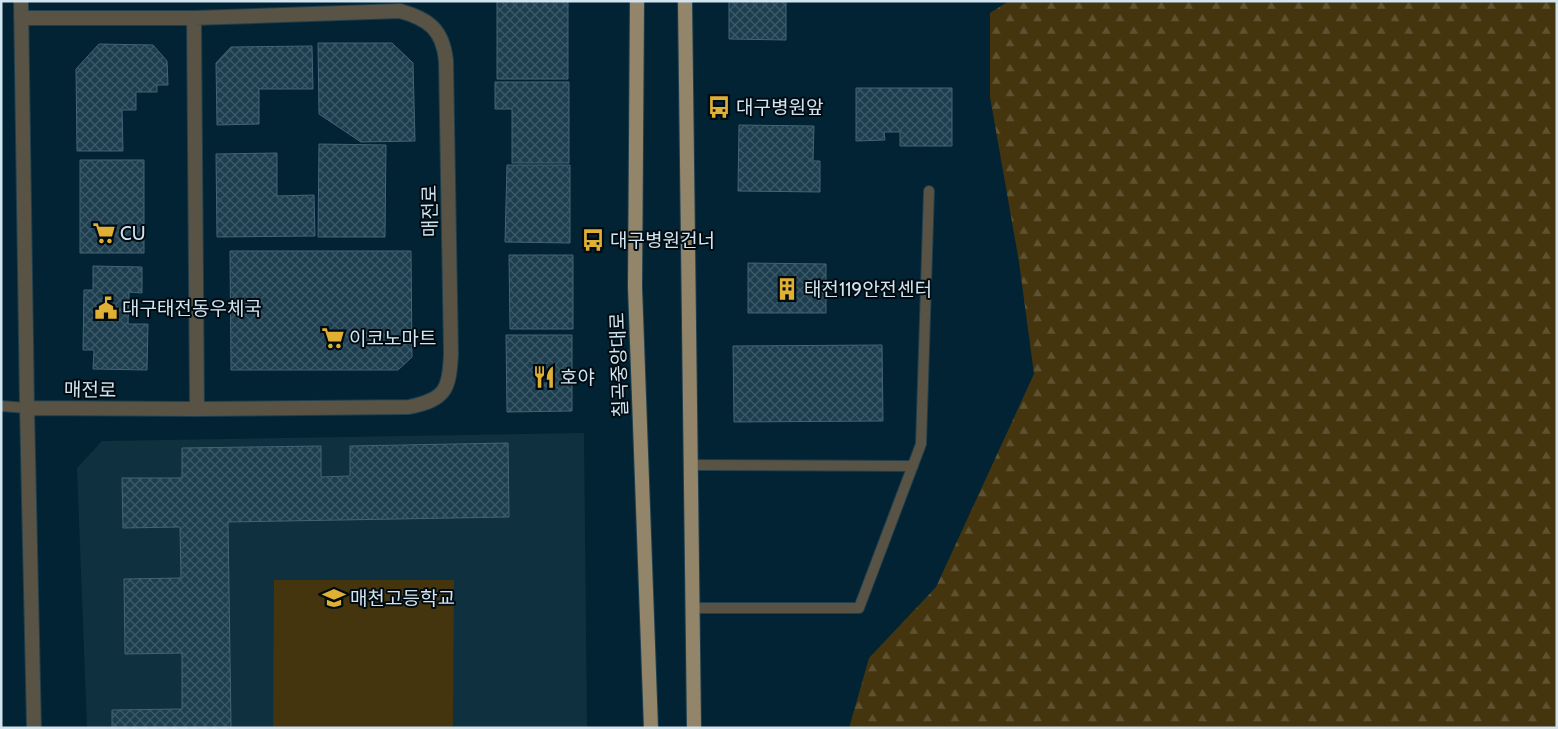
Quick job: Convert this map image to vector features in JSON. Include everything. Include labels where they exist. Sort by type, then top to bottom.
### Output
[{"type":"main road","name":"칠곡중앙대로","points":[[637,1],[635,287],[651,728]]},
{"type":"main road","points":[[685,1],[694,728]]},
{"type":"street","points":[[21,1],[26,408],[34,728]]},
{"type":"street","name":"매전로","points":[[21,18],[194,18],[400,11],[430,23],[439,35],[445,48],[446,61],[452,354],[449,381],[444,392],[426,403],[409,407],[26,408]]},
{"type":"street","points":[[194,18],[197,409]]},
{"type":"lane","points":[[693,608],[859,608],[921,444],[929,191]]},
{"type":"lane","points":[[1,406],[26,408]]},
{"type":"lane","points":[[691,465],[913,466]]},
{"type":"shaded area","name":"매천고등학교","points":[[584,433],[587,728],[87,728],[77,468],[102,441]]},
{"type":"green space","points":[[1009,1],[1557,1],[1557,728],[849,728],[869,658],[936,587],[1034,374],[1019,262],[990,97],[990,13]]},
{"type":"green space","points":[[274,580],[454,580],[453,728],[273,728]]},
{"type":"building","points":[[497,1],[568,1],[568,79],[497,79]]},
{"type":"building","points":[[729,1],[786,1],[786,40],[729,39]]},
{"type":"building","points":[[318,43],[392,43],[413,63],[415,141],[361,142],[319,114]]},
{"type":"building","points":[[99,44],[153,45],[167,61],[168,85],[157,85],[157,92],[136,92],[136,110],[122,110],[123,151],[77,151],[76,69]]},
{"type":"building","points":[[312,46],[313,89],[259,89],[259,124],[217,125],[216,63],[231,47]]},
{"type":"building","points":[[495,82],[569,82],[569,163],[512,163],[512,109],[495,109]]},
{"type":"building","points":[[856,88],[952,88],[952,146],[900,146],[900,132],[884,132],[885,140],[856,141]]},
{"type":"building","points":[[739,125],[814,126],[813,161],[820,161],[820,192],[738,191]]},
{"type":"building","points":[[319,144],[386,145],[385,237],[318,237]]},
{"type":"building","points":[[277,153],[277,196],[314,195],[315,236],[217,237],[216,154]]},
{"type":"building","points":[[80,160],[144,160],[144,253],[80,253]]},
{"type":"building","points":[[507,165],[570,165],[570,243],[505,242]]},
{"type":"building","points":[[230,251],[411,251],[412,357],[398,370],[231,370]]},
{"type":"building","points":[[509,255],[573,255],[573,329],[510,329]]},
{"type":"building","name":"태전119안전센터","points":[[748,263],[826,264],[826,313],[748,313]]},
{"type":"building","name":"대구태전동우체국","points":[[93,266],[142,267],[142,293],[129,292],[128,324],[148,324],[147,370],[93,369],[94,350],[83,350],[84,290],[93,290]]},
{"type":"building","points":[[506,335],[572,335],[572,411],[507,412]]},
{"type":"building","points":[[882,345],[883,421],[734,422],[733,346]]},
{"type":"building","points":[[508,443],[509,517],[228,522],[231,728],[112,728],[112,710],[182,709],[182,653],[125,654],[124,579],[181,578],[180,527],[123,528],[122,478],[182,478],[182,448],[321,446],[321,477],[350,476],[350,446]]},
{"type":"place","name":"대구병원앞","points":[[719,107]]},
{"type":"place","name":"CU","points":[[104,233]]},
{"type":"place","name":"대구병원건너","points":[[593,240]]},
{"type":"place","name":"태전119안전센터","points":[[787,289]]},
{"type":"place","name":"대구태전동우체국","points":[[106,308]]},
{"type":"place","name":"이코노마트","points":[[333,338]]},
{"type":"place","name":"호야","points":[[544,377]]},
{"type":"place","name":"매천고등학교","points":[[334,598]]}]
